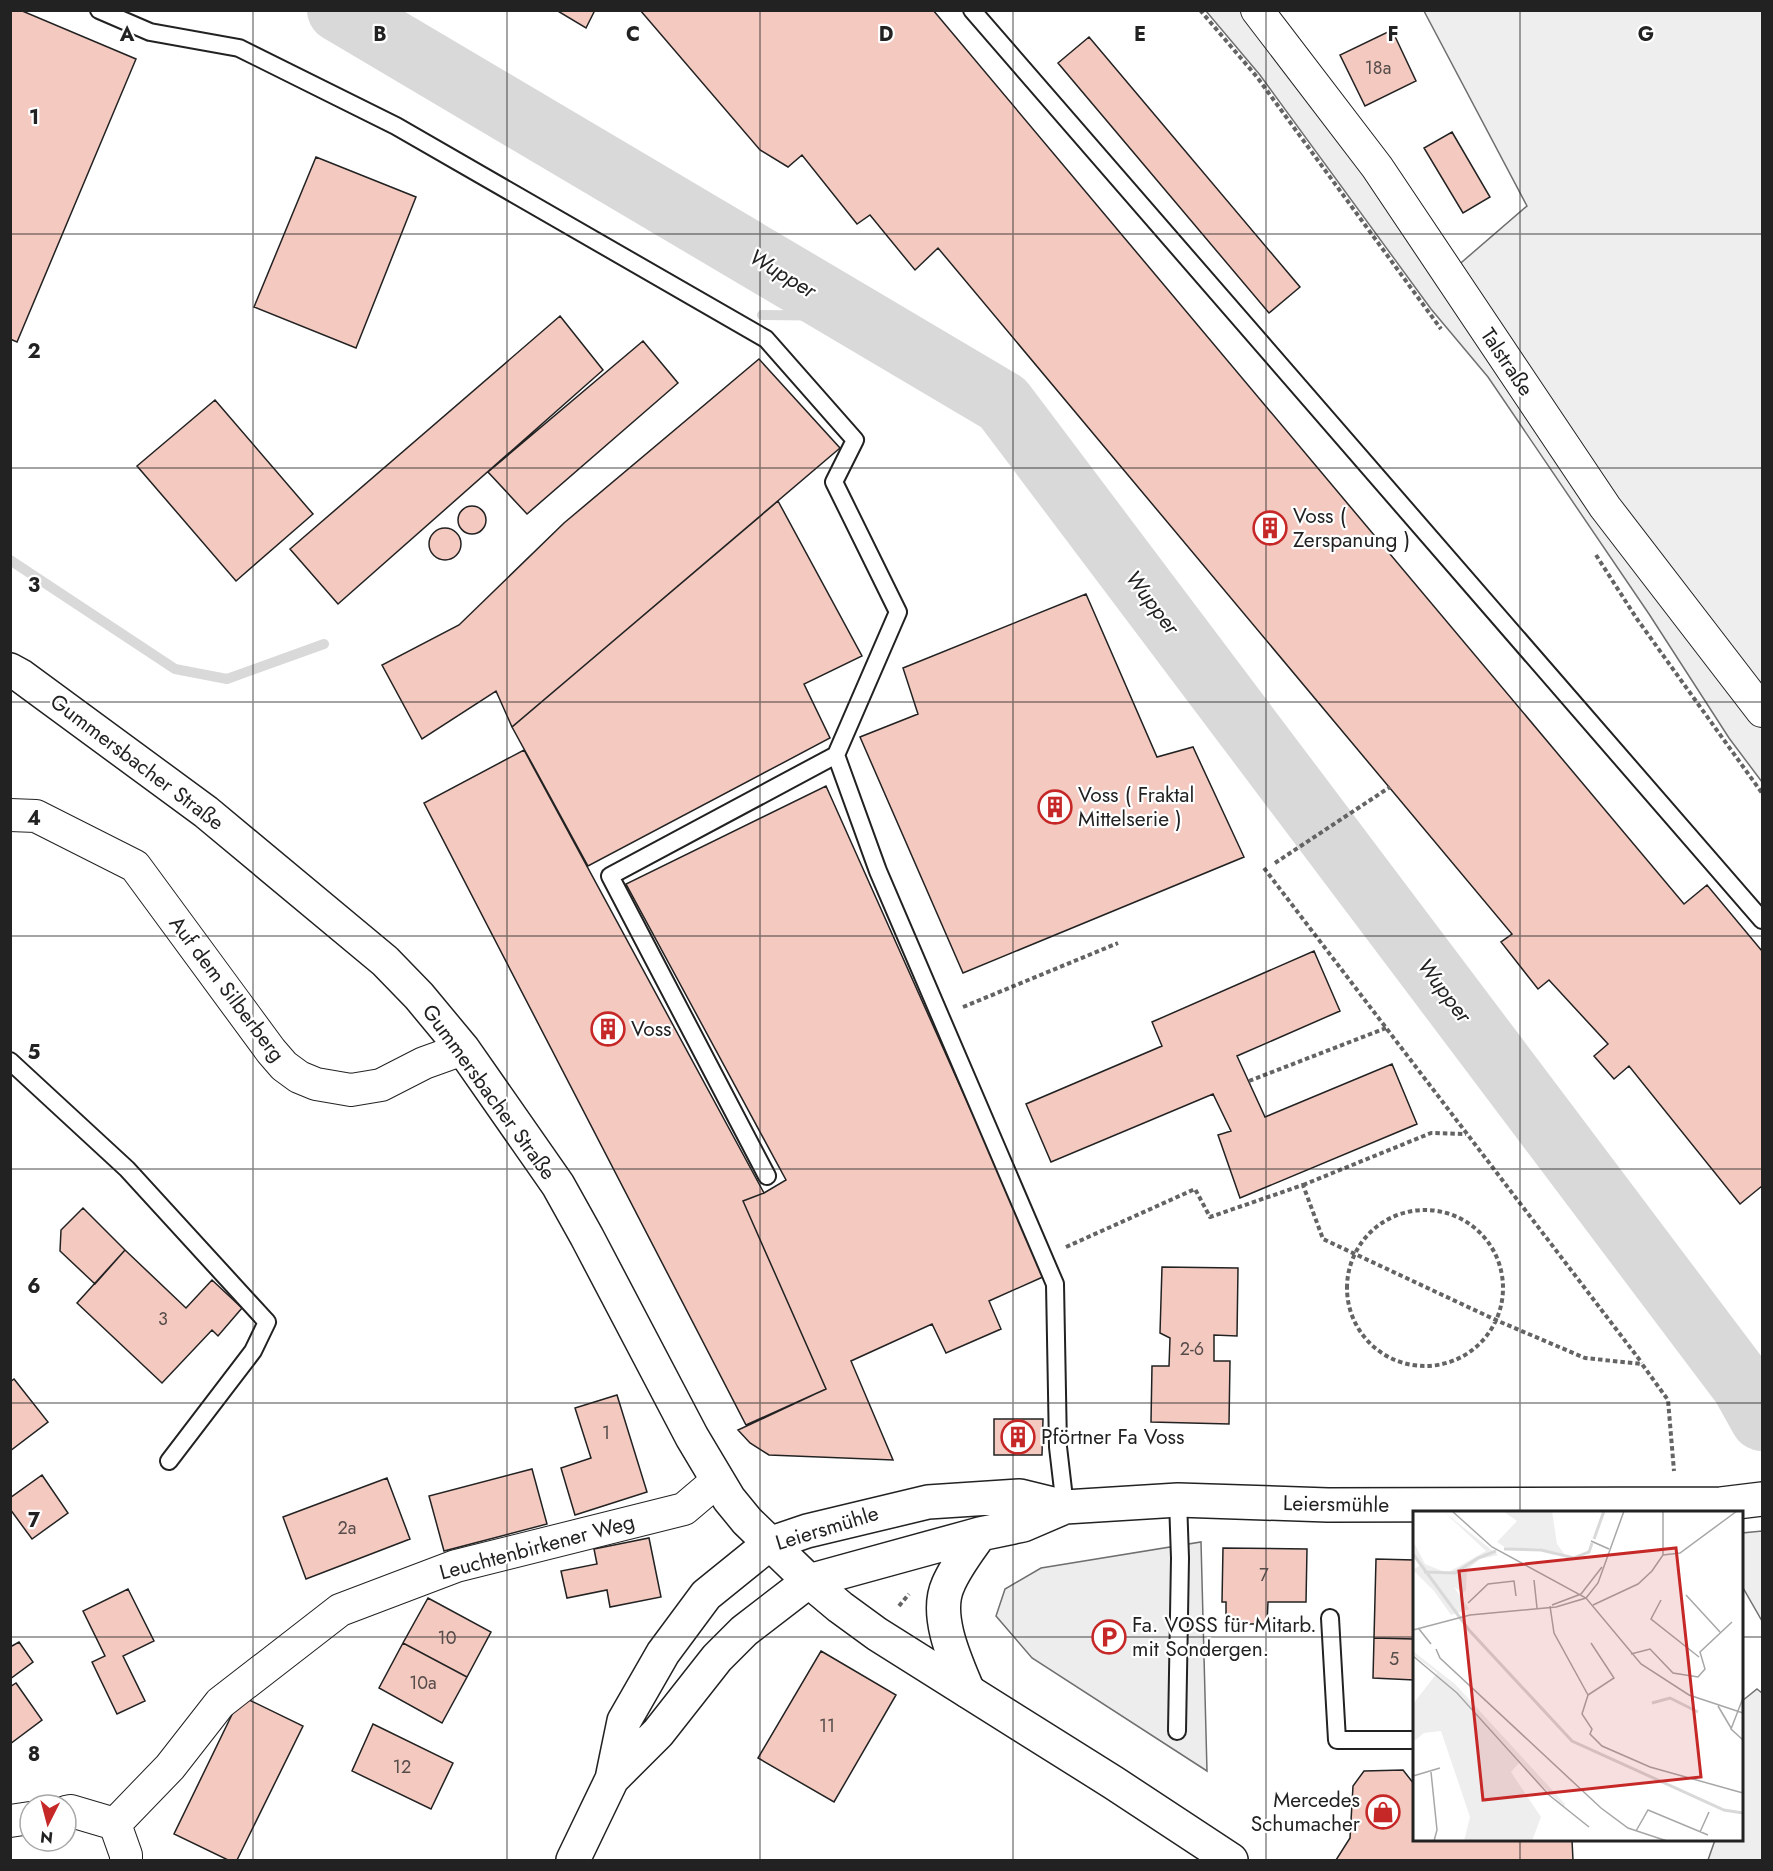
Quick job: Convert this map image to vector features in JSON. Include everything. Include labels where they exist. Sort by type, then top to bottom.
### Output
[{"type":"main road","name":"Gummersbacher Straße","points":[[10,670],[21,675],[206,812],[386,961],[419,996],[463,1048],[558,1185],[717,1481],[747,1521],[769,1544],[809,1581],[877,1634],[1114,1782],[1231,1860]]},
{"type":"main road","name":"Leiersmühle","points":[[573,1860],[612,1779],[624,1721],[663,1653],[706,1596],[769,1544],[807,1531],[928,1502],[1020,1496],[1065,1507],[1178,1500],[1328,1505],[1721,1504],[1762,1499]]},
{"type":"main road","name":"Leiersmühle","points":[[612,1779],[658,1733],[717,1658],[744,1630],[809,1581],[980,1534],[1023,1525],[1065,1507]]},
{"type":"main road","points":[[968,1691],[949,1644],[944,1612],[947,1587],[980,1534]]},
{"type":"street","name":"Talstraße","points":[[1257,10],[1377,167],[1605,507],[1762,711]]},
{"type":"street","name":"Auf dem Silberberg","points":[[10,815],[36,816],[135,866],[272,1051],[284,1066],[299,1077],[332,1088],[366,1089],[381,1085],[424,1063],[463,1048]]},
{"type":"street","name":"Leuchtenbirkener Weg","points":[[115,1824],[170,1767],[220,1704],[340,1610],[456,1566],[684,1509],[717,1481]]},
{"type":"street","points":[[78,1813],[115,1824],[126,1860]]},
{"type":"lane","points":[[99,10],[150,32],[239,48],[396,126],[766,339],[855,440],[834,482],[898,612],[836,755],[610,876],[767,1176]]},
{"type":"lane","points":[[972,10],[1762,920]]},
{"type":"lane","points":[[836,755],[878,872],[1055,1284],[1058,1447],[1065,1507]]},
{"type":"lane","points":[[10,1061],[127,1169],[267,1322],[253,1350],[169,1461]]},
{"type":"lane","points":[[1177,1731],[1180,1569],[1178,1500]]},
{"type":"lane","points":[[1330,1618],[1337,1740],[1413,1740]]},
{"type":"path","points":[[1200,10],[1257,77],[1442,330]]},
{"type":"path","points":[[1591,548],[1637,619],[1762,793]]},
{"type":"path","points":[[1275,863],[1390,787]]},
{"type":"path","points":[[1264,868],[1668,1400],[1670,1444],[1679,1504]]},
{"type":"path","points":[[940,1017],[1118,943]]},
{"type":"path","points":[[1249,1082],[1386,1028]]},
{"type":"path","points":[[1043,1257],[1195,1189],[1210,1217],[1303,1185],[1431,1134],[1467,1134]]},
{"type":"path","points":[[1303,1185],[1323,1239],[1585,1358],[1642,1364]]},
{"type":"path","points":[[1434,1210],[1460,1218],[1480,1232],[1496,1254],[1503,1282],[1498,1320],[1475,1349],[1452,1362],[1418,1366],[1395,1360],[1372,1346],[1358,1327],[1348,1304],[1347,1277],[1356,1254],[1368,1235],[1384,1222],[1409,1211],[1434,1210]]},
{"type":"shaded area","points":[[1206,11],[1257,11],[1448,274],[1527,206],[1424,11],[1762,11],[1762,782],[1729,738],[1649,614],[1488,377],[1431,309],[1260,75]]},
{"type":"shaded area","points":[[1762,1531],[1762,1621],[1743,1588],[1743,1533]]},
{"type":"shaded area","name":"Fa. VOSS für Mitarb. mit Sondergen.","points":[[1201,1542],[1207,1771],[1032,1658],[996,1616],[1005,1589],[1041,1568]]},
{"type":"shaded area","points":[[1757,1689],[1762,1693],[1762,1860],[1708,1860],[1715,1841],[1743,1841],[1743,1700]]},
{"type":"building","points":[[10,10],[20,10],[136,59],[17,342],[10,339]]},
{"type":"building","points":[[556,10],[595,10],[586,28]]},
{"type":"building","name":"Voss ( Zerspanung )","points":[[640,10],[933,10],[1684,904],[1707,885],[1762,951],[1762,1186],[1740,1204],[1629,1066],[1614,1079],[1594,1056],[1608,1044],[1549,980],[1538,989],[1501,942],[1512,934],[938,248],[915,270],[870,215],[857,224],[802,155],[788,167],[760,150]]},
{"type":"building","points":[[1392,30],[1416,81],[1365,106],[1340,55]]},
{"type":"building","points":[[1089,37],[1300,287],[1269,313],[1058,63]]},
{"type":"building","points":[[1452,132],[1490,197],[1463,213],[1424,148]]},
{"type":"building","points":[[316,157],[416,197],[356,348],[254,307]]},
{"type":"building","points":[[560,316],[603,370],[338,604],[290,549]]},
{"type":"building","points":[[643,341],[678,383],[527,514],[488,472]]},
{"type":"building","points":[[759,359],[840,448],[512,727],[496,691],[422,739],[382,665],[459,625],[564,523]]},
{"type":"building","points":[[215,400],[313,514],[236,581],[137,466]]},
{"type":"building","points":[[778,501],[862,656],[804,684],[830,738],[588,866],[512,727]]},
{"type":"building","points":[[472,506],[482,510],[486,520],[482,530],[472,534],[462,530],[458,520],[462,510]]},
{"type":"building","points":[[445,528],[456,533],[461,544],[456,555],[445,560],[434,555],[429,544],[434,533]]},
{"type":"building","name":"Voss ( Fraktal Mittelserie )","points":[[1086,594],[1157,757],[1193,747],[1244,857],[963,973],[860,737],[918,714],[903,668]]},
{"type":"building","name":"Voss","points":[[524,750],[764,1193],[743,1201],[826,1389],[746,1425],[424,803]]},
{"type":"building","points":[[826,786],[1045,1276],[989,1301],[1001,1329],[946,1353],[932,1324],[851,1361],[893,1460],[769,1455],[750,1443],[738,1430],[826,1389],[743,1201],[764,1193],[786,1180],[626,884]]},
{"type":"building","points":[[1314,951],[1340,1011],[1237,1056],[1265,1117],[1392,1064],[1417,1124],[1240,1198],[1218,1135],[1231,1131],[1213,1094],[1051,1162],[1026,1104],[1162,1046],[1152,1022]]},
{"type":"building","points":[[83,1208],[125,1250],[95,1284],[60,1251],[61,1230]]},
{"type":"building","points":[[125,1250],[186,1308],[212,1280],[242,1308],[218,1336],[212,1330],[162,1383],[77,1303]]},
{"type":"building","points":[[1162,1267],[1238,1268],[1237,1336],[1214,1335],[1214,1361],[1230,1361],[1229,1424],[1151,1422],[1152,1366],[1169,1366],[1170,1338],[1160,1333]]},
{"type":"building","points":[[14,1379],[48,1422],[10,1451],[10,1382]]},
{"type":"building","points":[[617,1395],[647,1492],[575,1515],[561,1468],[591,1458],[575,1408]]},
{"type":"building","name":"Pförtner Fa Voss","points":[[994,1419],[1043,1419],[1042,1455],[994,1455]]},
{"type":"building","points":[[532,1469],[547,1524],[444,1551],[429,1496]]},
{"type":"building","points":[[42,1475],[68,1513],[32,1539],[10,1509],[10,1498]]},
{"type":"building","points":[[387,1478],[410,1539],[306,1579],[283,1517]]},
{"type":"building","points":[[649,1538],[661,1597],[610,1607],[607,1590],[567,1598],[561,1571],[597,1564],[594,1549]]},
{"type":"building","points":[[1223,1548],[1307,1549],[1306,1602],[1268,1602],[1267,1624],[1226,1624],[1226,1602],[1222,1602]]},
{"type":"building","points":[[1376,1559],[1413,1560],[1413,1639],[1374,1638]]},
{"type":"building","points":[[128,1589],[154,1641],[123,1656],[145,1701],[117,1714],[92,1662],[105,1656],[83,1611]]},
{"type":"building","points":[[428,1598],[491,1632],[467,1677],[403,1643]]},
{"type":"building","points":[[1374,1638],[1413,1639],[1413,1680],[1373,1678]]},
{"type":"building","points":[[19,1642],[33,1662],[10,1679],[10,1644],[12,1646]]},
{"type":"building","points":[[403,1643],[467,1677],[442,1723],[379,1688]]},
{"type":"building","points":[[821,1651],[896,1695],[834,1802],[758,1758]]},
{"type":"building","points":[[16,1683],[42,1720],[10,1744],[10,1687]]},
{"type":"building","points":[[241,1696],[303,1726],[237,1860],[228,1860],[174,1834]]},
{"type":"building","points":[[373,1724],[453,1763],[431,1809],[352,1771]]},
{"type":"building","name":"Mercedes Schumacher","points":[[1403,1770],[1413,1783],[1413,1841],[1572,1841],[1573,1860],[1336,1860],[1350,1838],[1353,1786],[1364,1771]]},
{"type":"waterway","name":"Wupper","points":[[339,10],[1003,403],[1743,1385],[1762,1419]]},
{"type":"waterway","points":[[762,315],[855,316]]},
{"type":"waterway","points":[[10,560],[175,669],[227,679],[324,644]]},
{"type":"place","name":"Voss ( Zerspanung )","points":[[1270,528]]},
{"type":"place","name":"Voss ( Fraktal Mittelserie )","points":[[1055,807]]},
{"type":"place","name":"Voss","points":[[608,1029]]},
{"type":"place","name":"Pförtner Fa Voss","points":[[1018,1437]]},
{"type":"place","name":"Fa. VOSS für Mitarb. mit Sondergen.","points":[[1109,1637]]},
{"type":"place","name":"Mercedes Schumacher","points":[[1383,1812]]}]
